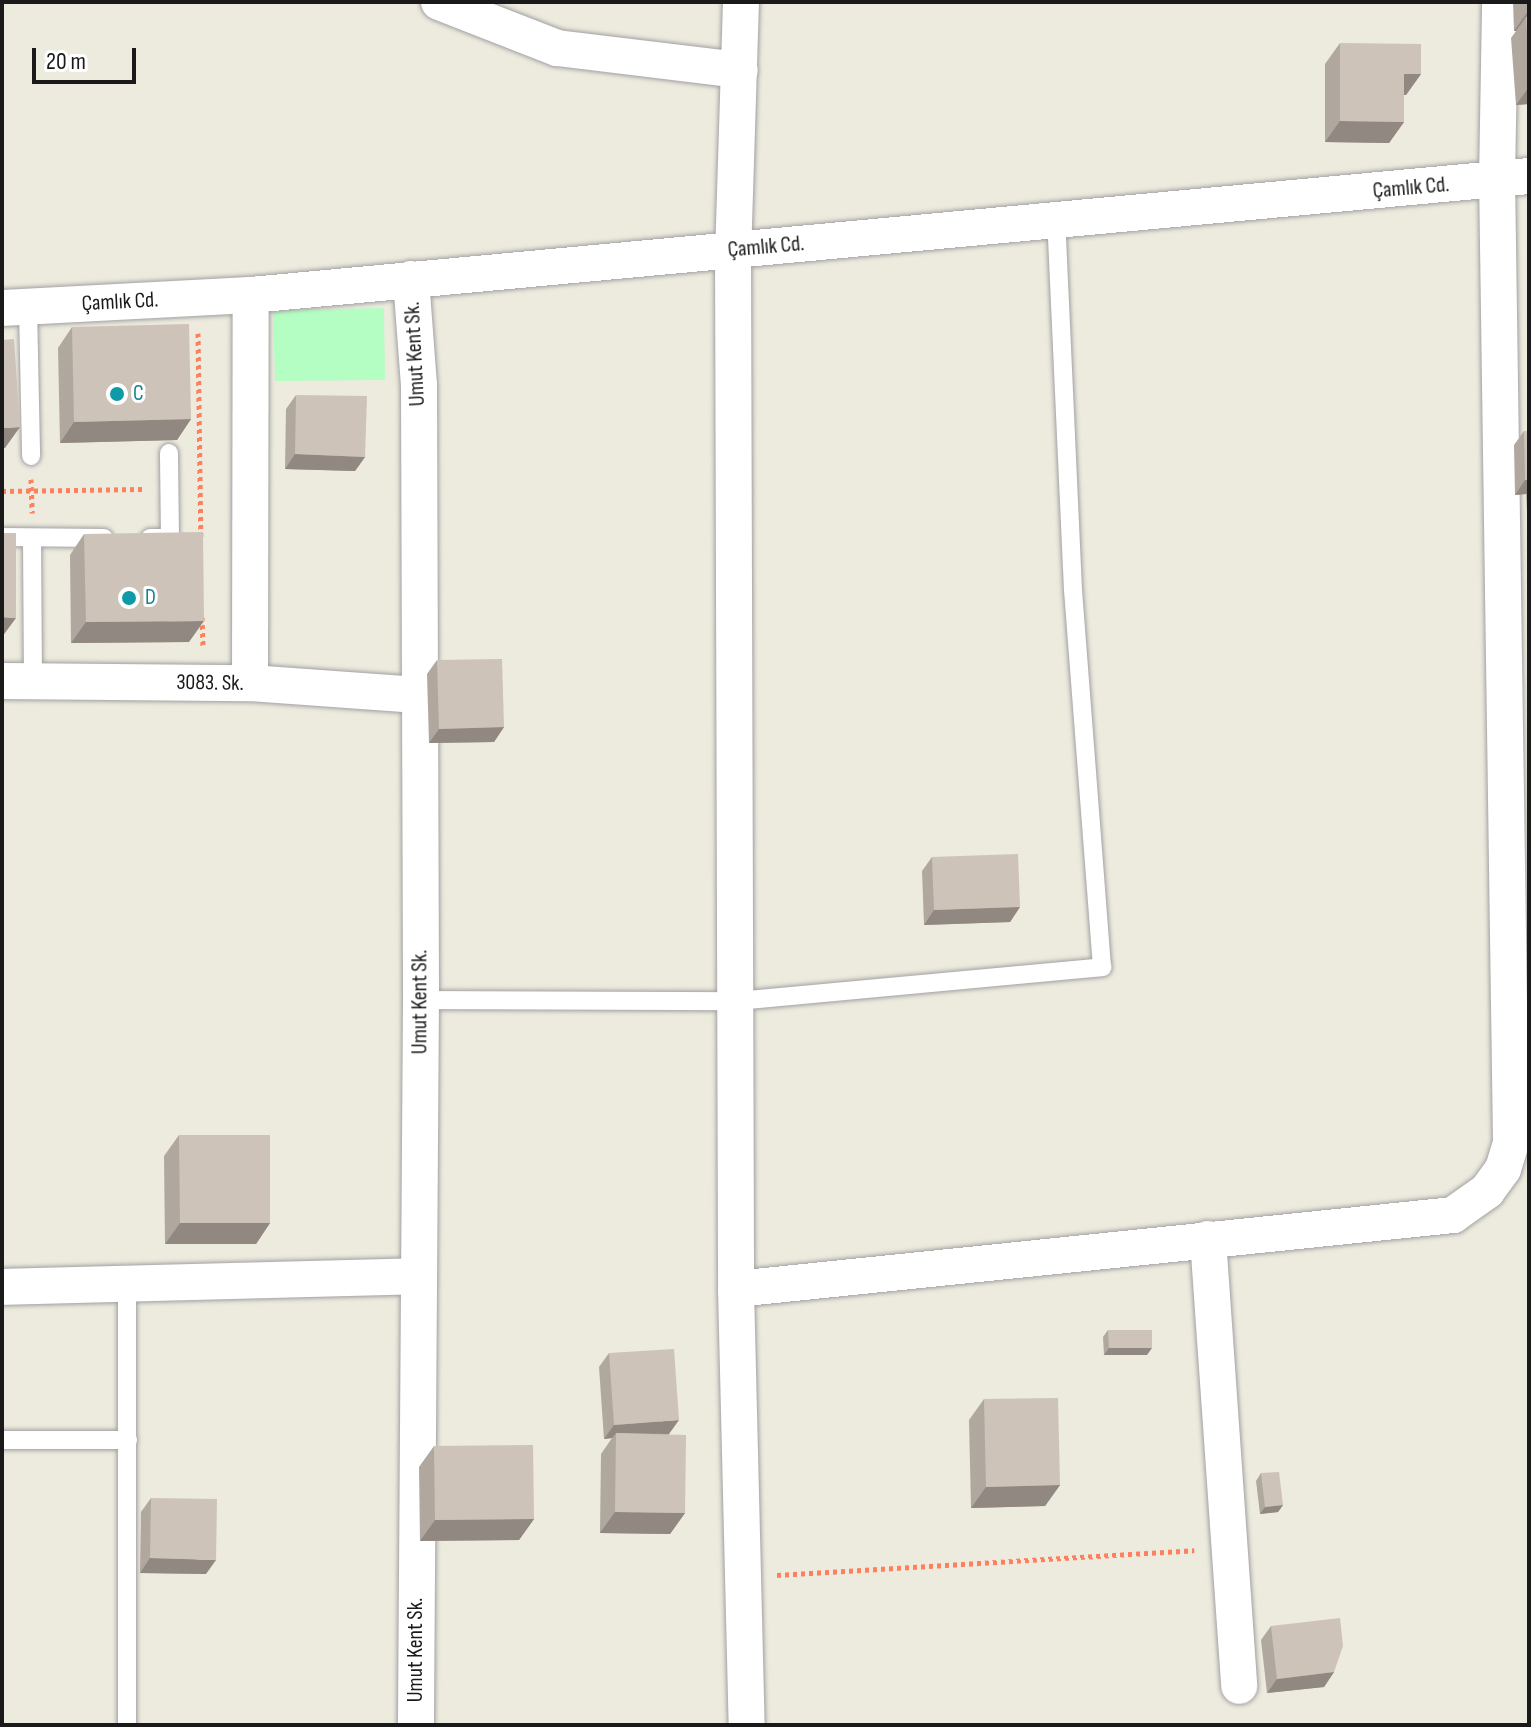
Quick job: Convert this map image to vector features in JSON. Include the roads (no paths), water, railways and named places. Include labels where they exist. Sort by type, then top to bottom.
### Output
[{"type":"street","points":[[439,2],[557,48],[740,70]]},
{"type":"street","points":[[741,2],[733,250],[738,1001],[736,1289],[740,1576],[747,1725]]},
{"type":"street","points":[[736,1289],[1453,1215],[1480,1198],[1503,1169],[1511,1142],[1516,616],[1513,178],[1500,2]]},
{"type":"street","name":"Çamlık Cd.","points":[[15,308],[251,295],[1513,178]]},
{"type":"street","name":"Umut Kent Sk.","points":[[411,279],[419,385],[421,1000],[416,1725]]},
{"type":"street","points":[[250,683],[251,295]]},
{"type":"street","name":"3083. Sk.","points":[[17,681],[250,683],[418,695]]},
{"type":"street","points":[[1208,1239],[1239,1686]]},
{"type":"street","points":[[2,1287],[418,1276]]},
{"type":"lane","points":[[421,1000],[738,1001],[1102,967],[1073,590],[1056,220]]},
{"type":"lane","points":[[15,308],[31,456]]},
{"type":"lane","points":[[2,537],[170,538],[169,453]]},
{"type":"lane","points":[[17,681],[32,538]]},
{"type":"lane","points":[[127,1284],[127,1725]]},
{"type":"lane","points":[[2,1440],[128,1440]]},
{"type":"place","name":"C","points":[[117,394]]},
{"type":"place","name":"D","points":[[129,598]]}]
